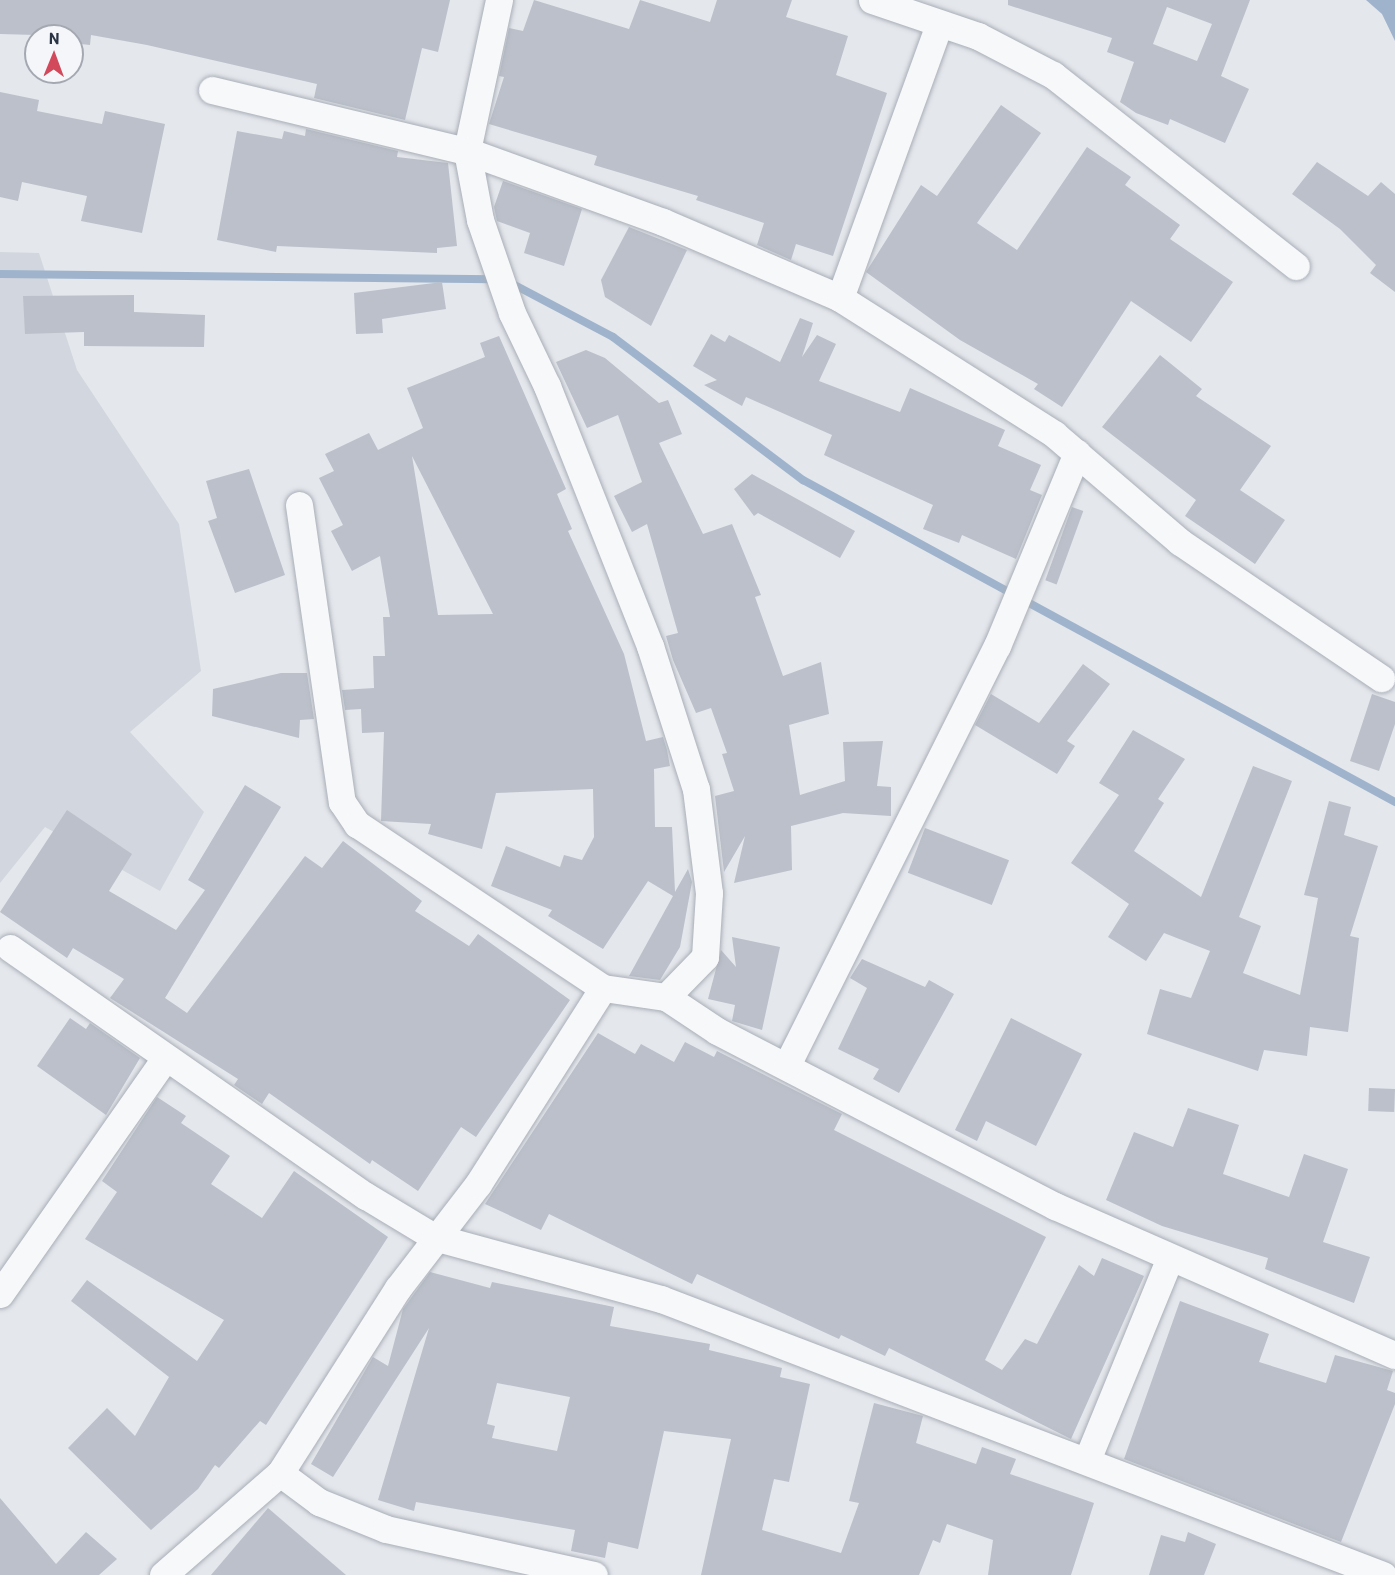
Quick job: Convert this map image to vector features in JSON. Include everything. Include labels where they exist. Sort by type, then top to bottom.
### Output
[{"type":"street","points":[[499,0],[467,151],[480,220],[491,246],[504,290],[650,646],[696,789],[709,893],[705,957],[666,997]]},
{"type":"street","points":[[872,0],[939,25],[978,36],[1053,75],[1296,266]]},
{"type":"street","points":[[840,298],[939,25]]},
{"type":"street","points":[[212,90],[467,151],[663,222],[840,298],[962,372],[1077,453],[1180,542],[1381,678]]},
{"type":"street","points":[[787,1065],[1010,612],[1077,453]]},
{"type":"street","points":[[299,505],[345,813],[603,988],[666,997],[717,1031],[1170,1260],[1395,1355]]},
{"type":"street","points":[[10,948],[165,1058],[434,1237],[662,1299],[1383,1575]]},
{"type":"street","points":[[164,1575],[280,1473],[434,1237],[478,1184],[603,988]]},
{"type":"street","points":[[0,1294],[165,1058]]},
{"type":"street","points":[[1087,1460],[1170,1260]]},
{"type":"street","points":[[280,1473],[319,1502],[386,1529],[554,1569],[594,1575]]},
{"type":"shaded area","points":[[0,252],[39,253],[77,370],[179,524],[201,671],[130,732],[204,812],[160,891],[45,827],[0,883]]},
{"type":"water","points":[[1366,0],[1395,0],[1395,41],[1382,14]]},
{"type":"building","points":[[0,0],[450,0],[438,52],[422,48],[405,120],[314,98],[317,84],[147,45],[91,35],[90,45],[84,44],[84,24],[24,24],[24,35],[0,34]]},
{"type":"building","points":[[534,0],[629,29],[640,0],[710,22],[717,0],[792,0],[786,17],[848,36],[836,75],[887,93],[833,256],[796,244],[791,260],[757,245],[764,223],[696,200],[698,196],[594,165],[597,156],[489,124],[504,77],[499,76],[509,28],[523,31]]},
{"type":"building","points":[[1008,0],[1250,0],[1221,76],[1249,89],[1225,143],[1170,119],[1168,125],[1136,113],[1120,102],[1134,62],[1107,52],[1112,38],[1008,5]],"holes":[[[1167,7],[1212,24],[1197,61],[1153,44]]]},
{"type":"building","points":[[0,92],[39,100],[37,111],[102,124],[105,111],[165,124],[142,233],[81,221],[87,196],[22,182],[18,201],[0,197]]},
{"type":"building","points":[[1001,105],[1041,133],[977,223],[1017,250],[1087,147],[1131,177],[1125,185],[1180,225],[1170,239],[1233,282],[1191,342],[1131,301],[1062,407],[1034,389],[1038,384],[960,340],[866,272],[921,185],[937,196]]},
{"type":"building","points":[[306,129],[398,151],[397,157],[448,163],[457,246],[437,248],[437,253],[277,246],[276,252],[217,240],[237,131],[282,139],[284,131],[305,136]]},
{"type":"building","points":[[1317,162],[1368,196],[1381,182],[1395,194],[1395,292],[1370,273],[1376,265],[1340,229],[1292,194]]},
{"type":"building","points":[[503,181],[582,209],[564,266],[524,253],[530,233],[497,221],[494,207]]},
{"type":"building","points":[[629,227],[687,250],[651,326],[605,297],[601,280]]},
{"type":"building","points":[[442,282],[446,309],[382,319],[383,333],[356,334],[354,293]]},
{"type":"building","points":[[134,295],[134,312],[205,315],[204,347],[84,346],[84,332],[25,334],[23,296]]},
{"type":"building","points":[[800,318],[813,323],[802,357],[817,335],[836,344],[819,381],[900,412],[910,388],[1005,430],[998,446],[1041,465],[1030,490],[1042,495],[1016,559],[962,535],[959,543],[923,529],[933,505],[824,455],[832,435],[746,397],[742,406],[704,385],[717,380],[693,366],[711,334],[725,342],[729,335],[780,362]]},
{"type":"building","points":[[499,336],[566,489],[557,494],[572,529],[568,531],[624,654],[646,741],[663,737],[667,750],[670,766],[654,769],[655,827],[672,827],[675,892],[688,869],[692,882],[680,947],[660,980],[629,976],[673,896],[648,881],[603,949],[548,916],[552,910],[491,886],[506,846],[560,867],[564,855],[582,860],[594,837],[593,789],[496,793],[482,849],[428,834],[431,824],[381,821],[384,732],[362,733],[361,709],[345,710],[342,690],[374,688],[373,656],[385,656],[383,617],[390,617],[380,556],[352,571],[331,531],[343,525],[319,478],[334,471],[325,454],[369,433],[378,450],[423,428],[407,388],[485,357],[480,343]],"holes":[[[412,456],[493,614],[438,615]]]},
{"type":"building","points":[[586,350],[605,358],[659,403],[668,400],[682,434],[659,443],[703,534],[732,524],[761,595],[755,597],[783,676],[821,662],[829,714],[789,725],[800,795],[845,781],[843,742],[883,741],[877,786],[891,787],[891,816],[843,813],[791,826],[792,870],[734,883],[745,836],[724,872],[715,796],[734,791],[722,754],[727,753],[711,708],[696,713],[673,660],[666,636],[678,633],[647,524],[632,532],[614,496],[642,482],[618,415],[587,428],[556,362]]},
{"type":"building","points":[[1160,355],[1202,389],[1196,396],[1271,446],[1240,490],[1285,520],[1255,564],[1185,516],[1196,500],[1102,427]]},
{"type":"building","points":[[249,469],[285,575],[235,593],[208,521],[217,518],[206,481]]},
{"type":"building","points":[[752,474],[855,531],[840,558],[758,513],[754,516],[734,489]]},
{"type":"building","points":[[1072,507],[1083,511],[1057,584],[1045,580]]},
{"type":"building","points":[[1083,664],[1110,684],[1067,741],[1075,746],[1057,774],[975,725],[991,694],[1039,723]]},
{"type":"building","points":[[281,673],[307,673],[314,719],[300,720],[299,738],[212,716],[213,689]]},
{"type":"building","points":[[1372,694],[1395,702],[1395,724],[1379,771],[1350,761]]},
{"type":"building","points":[[1133,730],[1185,759],[1158,799],[1164,803],[1134,851],[1201,897],[1253,766],[1292,781],[1239,917],[1261,926],[1243,973],[1300,995],[1318,898],[1304,895],[1329,801],[1351,807],[1344,835],[1378,846],[1350,936],[1359,938],[1348,1032],[1310,1027],[1307,1056],[1264,1050],[1258,1071],[1147,1034],[1160,989],[1191,998],[1210,951],[1164,933],[1146,961],[1108,937],[1129,904],[1071,863],[1119,795],[1099,783]]},
{"type":"building","points":[[245,785],[281,807],[165,998],[187,1013],[305,856],[322,868],[343,841],[422,901],[415,911],[469,946],[478,934],[570,1000],[476,1137],[461,1127],[418,1191],[372,1160],[370,1164],[269,1093],[262,1104],[234,1085],[238,1079],[110,998],[124,979],[73,948],[67,958],[0,912],[67,810],[132,854],[109,891],[176,930],[205,890],[188,880]]},
{"type":"building","points":[[925,828],[1009,860],[992,905],[908,873]]},
{"type":"building","points":[[732,937],[780,947],[762,1030],[732,1021],[735,1005],[708,999],[721,950],[736,967]]},
{"type":"building","points":[[862,959],[925,987],[929,980],[954,994],[899,1093],[873,1079],[879,1069],[838,1049],[867,988],[850,978]]},
{"type":"building","points":[[70,1018],[86,1029],[90,1023],[140,1058],[106,1115],[37,1066]]},
{"type":"building","points":[[1011,1018],[1082,1054],[1036,1146],[986,1121],[977,1141],[955,1130]]},
{"type":"building","points":[[598,1033],[635,1054],[641,1044],[674,1062],[685,1042],[714,1057],[717,1051],[842,1114],[834,1130],[1046,1237],[985,1360],[1002,1370],[1025,1339],[1037,1344],[1079,1265],[1094,1276],[1102,1258],[1144,1276],[1071,1439],[889,1348],[885,1356],[841,1335],[839,1339],[697,1274],[692,1284],[549,1214],[541,1230],[485,1204]]},
{"type":"building","points":[[1369,1088],[1395,1089],[1394,1112],[1368,1111]]},
{"type":"building","points":[[157,1097],[186,1116],[181,1123],[230,1156],[211,1184],[262,1218],[294,1171],[388,1237],[266,1425],[260,1421],[219,1468],[215,1465],[198,1489],[151,1530],[68,1448],[107,1408],[135,1436],[169,1377],[71,1301],[87,1280],[197,1361],[224,1320],[85,1239],[117,1192],[102,1181]]},
{"type":"building","points":[[1188,1108],[1239,1125],[1223,1174],[1289,1197],[1304,1154],[1348,1169],[1323,1242],[1370,1257],[1354,1303],[1265,1269],[1268,1258],[1162,1226],[1106,1200],[1134,1132],[1173,1147]]},
{"type":"building","points":[[430,1272],[490,1288],[492,1282],[614,1307],[610,1326],[710,1344],[709,1350],[782,1368],[780,1377],[810,1384],[789,1482],[774,1479],[762,1530],[841,1553],[859,1503],[849,1501],[874,1403],[923,1416],[916,1443],[976,1464],[982,1447],[1016,1459],[1010,1474],[1094,1503],[1071,1575],[988,1575],[993,1540],[947,1524],[940,1543],[933,1540],[919,1575],[701,1575],[731,1439],[664,1431],[638,1549],[608,1542],[605,1558],[571,1551],[575,1530],[416,1502],[414,1511],[378,1500],[429,1328],[333,1477],[311,1464],[373,1357],[388,1366],[403,1309]],"holes":[[[497,1383],[570,1397],[557,1451],[492,1438],[495,1426],[487,1424]]]},
{"type":"building","points":[[1180,1301],[1269,1334],[1259,1362],[1326,1383],[1335,1355],[1393,1371],[1387,1390],[1395,1393],[1395,1404],[1341,1542],[1124,1459]]},
{"type":"building","points":[[0,1498],[56,1564],[86,1532],[117,1559],[99,1575],[0,1575]]},
{"type":"building","points":[[268,1508],[346,1575],[211,1575]]},
{"type":"building","points":[[1188,1532],[1216,1544],[1204,1575],[1149,1575],[1161,1535],[1185,1542]]},
{"type":"waterway","points":[[0,274],[494,279]]},
{"type":"waterway","points":[[507,281],[613,337],[803,480],[1395,802]]}]
